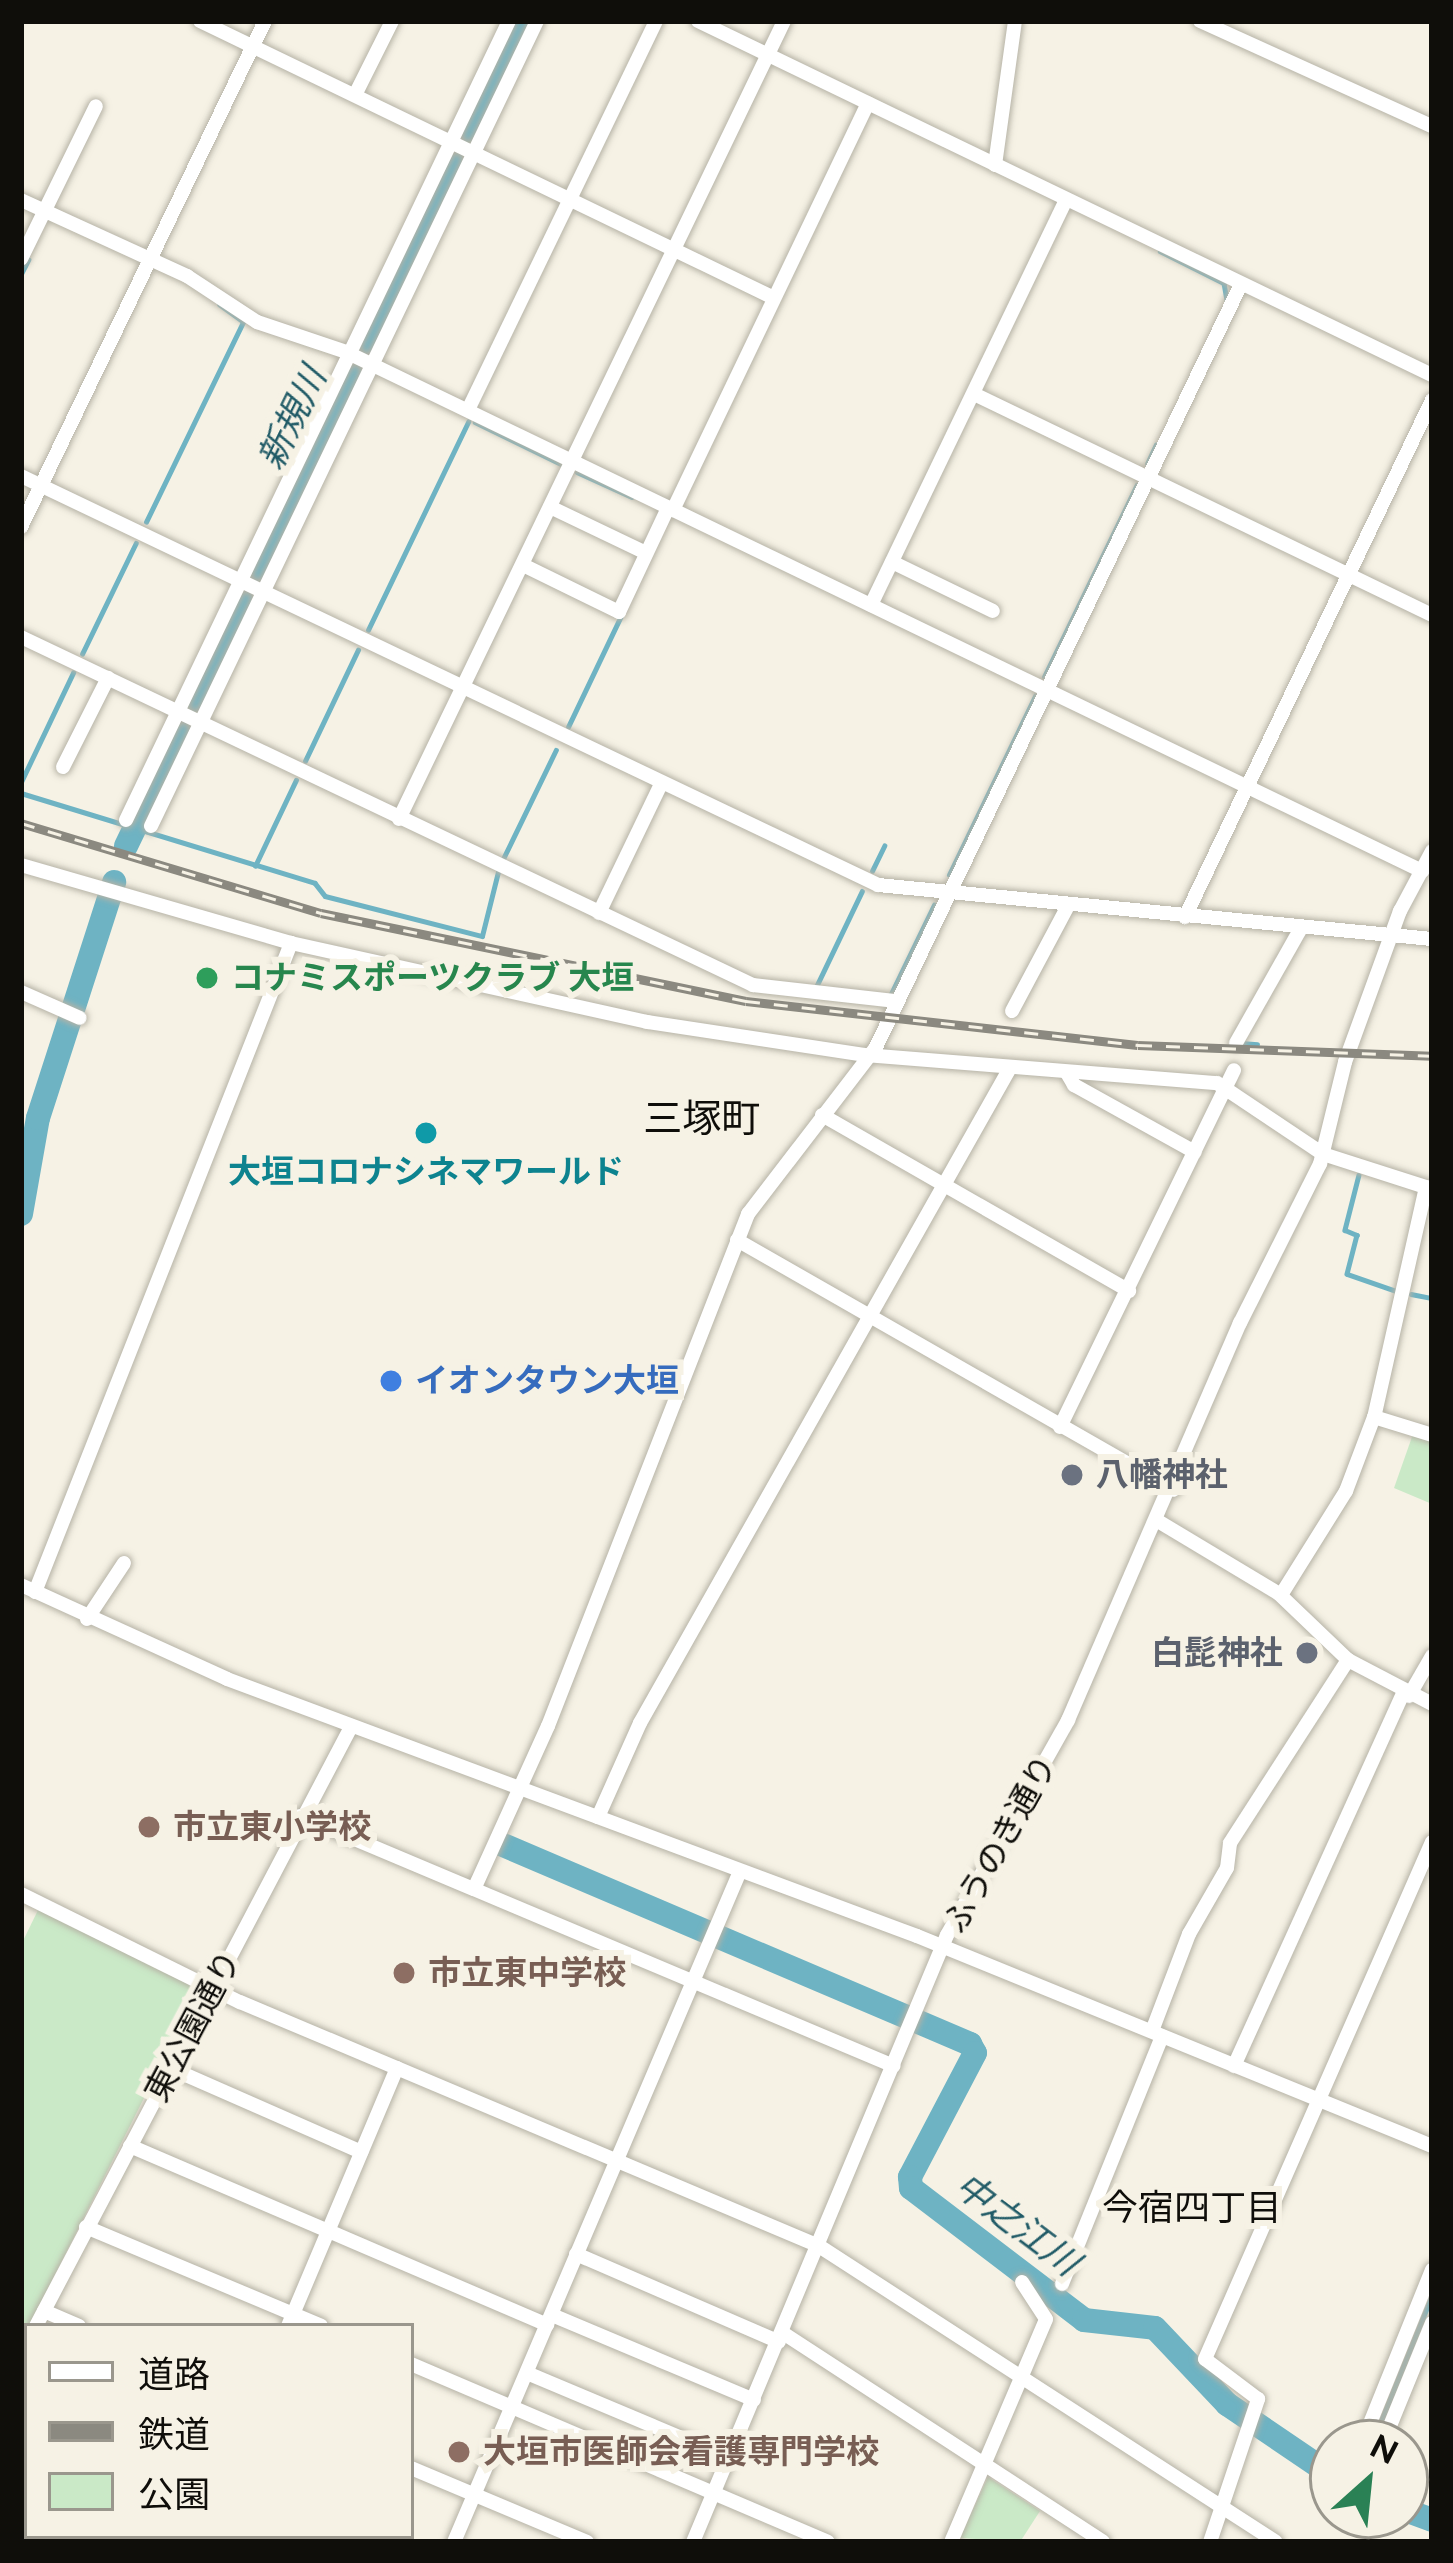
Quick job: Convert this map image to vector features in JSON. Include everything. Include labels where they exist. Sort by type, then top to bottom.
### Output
[{"type":"street","points":[[200,21],[774,298]]},
{"type":"street","points":[[21,527],[265,21]]},
{"type":"street","points":[[355,95],[392,21]]},
{"type":"street","points":[[126,820],[509,21]]},
{"type":"street","points":[[151,826],[537,21]]},
{"type":"street","points":[[468,410],[656,21]]},
{"type":"street","points":[[698,21],[1432,375]]},
{"type":"street","points":[[399,819],[784,21]]},
{"type":"street","points":[[995,165],[1015,21]]},
{"type":"street","points":[[1200,21],[1431,122]]},
{"type":"street","points":[[523,565],[619,612],[868,103]]},
{"type":"street","points":[[21,260],[96,106]]},
{"type":"street","points":[[21,200],[147,262],[187,276],[257,322],[351,355],[468,410],[1422,872]]},
{"type":"street","points":[[871,604],[1066,200]]},
{"type":"street","points":[[474,1889],[737,1240],[866,1055],[896,1001],[1241,284]]},
{"type":"street","points":[[974,394],[1432,615]]},
{"type":"street","points":[[1185,917],[1432,400]]},
{"type":"street","points":[[21,476],[862,879],[946,892],[1432,939]]},
{"type":"street","points":[[550,507],[646,553]]},
{"type":"street","points":[[892,562],[993,611]]},
{"type":"street","points":[[21,637],[753,985],[896,1001]]},
{"type":"street","points":[[63,767],[108,678]]},
{"type":"street","points":[[599,914],[661,784]]},
{"type":"street","name":"ふうのき通り","points":[[693,2542],[943,1947],[1069,1720],[1174,1490],[1240,1323],[1323,1154],[1342,1069],[1391,937],[1432,851]]},
{"type":"street","points":[[21,865],[291,943],[646,1022],[866,1055],[1226,1086],[1323,1154],[1429,1188],[1374,1418],[1346,1490],[1281,1595]]},
{"type":"street","points":[[1012,1011],[1070,904]]},
{"type":"street","points":[[1236,1043],[1301,928]]},
{"type":"street","points":[[291,943],[28,1588],[87,1618],[351,1727],[943,1947],[1432,2146]]},
{"type":"street","points":[[21,992],[80,1018]]},
{"type":"street","points":[[598,1816],[631,1740],[1010,1068]]},
{"type":"street","points":[[1060,1426],[1234,1070]]},
{"type":"street","points":[[1067,1073],[1075,1085],[1195,1151]]},
{"type":"street","points":[[821,1115],[1129,1292]]},
{"type":"street","points":[[737,1240],[1174,1490]]},
{"type":"street","points":[[1374,1418],[1432,1435]]},
{"type":"street","points":[[1158,1522],[1281,1595],[1348,1660],[1406,1695],[1432,1704]]},
{"type":"street","points":[[87,1618],[124,1563]]},
{"type":"street","points":[[1234,2066],[1406,1695],[1432,1656]]},
{"type":"street","points":[[1062,2284],[1157,2033],[1189,1934],[1227,1868],[1230,1843],[1348,1660]]},
{"type":"street","name":"東公園通り","points":[[38,2323],[300,1816],[351,1727]]},
{"type":"street","points":[[300,1816],[894,2066]]},
{"type":"street","points":[[1210,2542],[1258,2399],[1205,2359],[1314,2098],[1432,1842]]},
{"type":"street","points":[[454,2542],[740,1871]]},
{"type":"street","points":[[21,1894],[212,1989],[819,2246],[1222,2512],[1276,2542]]},
{"type":"street","points":[[170,2068],[361,2152]]},
{"type":"street","points":[[86,2227],[290,2320],[397,2068]]},
{"type":"street","points":[[130,2146],[328,2232],[754,2400]]},
{"type":"street","points":[[576,2254],[781,2337],[1102,2542]]},
{"type":"street","points":[[1372,2419],[1432,2270]]},
{"type":"street","points":[[951,2542],[1047,2312],[1022,2282]]},
{"type":"street","points":[[44,2311],[72,2323]]},
{"type":"street","points":[[1393,2419],[1432,2323]]},
{"type":"street","points":[[414,2365],[828,2542]]},
{"type":"street","points":[[526,2373],[729,2458]]},
{"type":"street","points":[[414,2469],[587,2542]]},
{"type":"green space","points":[[1413,1434],[1432,1440],[1432,1504],[1394,1488]]},
{"type":"green space","points":[[39,1908],[200,1987],[31,2323],[24,2323],[21,2342],[21,1945]]},
{"type":"green space","points":[[988,2477],[1040,2511],[1020,2542],[960,2538]]},
{"type":"waterway","name":"新規川","points":[[126,846],[524,21]]},
{"type":"waterway","points":[[1160,251],[1224,283],[1227,300]]},
{"type":"waterway","points":[[21,274],[28,260]]},
{"type":"waterway","points":[[146,522],[243,322],[220,305]]},
{"type":"waterway","points":[[368,630],[468,422]]},
{"type":"waterway","points":[[475,422],[561,464]]},
{"type":"waterway","points":[[1147,464],[1156,445]]},
{"type":"waterway","points":[[577,472],[632,497]]},
{"type":"waterway","points":[[1044,677],[1137,485]]},
{"type":"waterway","points":[[82,654],[136,543]]},
{"type":"waterway","points":[[568,727],[622,614]]},
{"type":"waterway","points":[[305,761],[358,650]]},
{"type":"waterway","points":[[21,782],[73,673]]},
{"type":"waterway","points":[[949,875],[1035,696]]},
{"type":"waterway","points":[[502,861],[556,750]]},
{"type":"waterway","points":[[255,866],[296,780]]},
{"type":"waterway","points":[[21,793],[315,883],[325,896],[482,936],[498,872]]},
{"type":"waterway","points":[[872,871],[884,846]]},
{"type":"waterway","name":"新規川","points":[[21,1214],[38,1118],[114,882]]},
{"type":"waterway","points":[[816,987],[862,891]]},
{"type":"waterway","points":[[890,996],[934,905]]},
{"type":"waterway","points":[[1241,1043],[1257,1044]]},
{"type":"waterway","points":[[1359,1175],[1345,1230],[1357,1235],[1347,1274],[1396,1291]]},
{"type":"waterway","points":[[1411,1294],[1432,1298]]},
{"type":"waterway","name":"中之江川","points":[[503,1845],[970,2044],[975,2053],[910,2177],[911,2188],[1084,2320],[1155,2328],[1227,2404],[1309,2460]]},
{"type":"waterway","points":[[1382,2419],[1432,2295]]},
{"type":"railway","points":[[21,823],[321,913],[746,1001],[1138,1045],[1432,1056]]},
{"type":"place","name":"コナミスポーツクラブ 大垣","points":[[207,978]]},
{"type":"place","name":"大垣コロナシネマワールド","points":[[426,1133]]},
{"type":"place","name":"イオンタウン大垣","points":[[391,1381]]},
{"type":"place","name":"八幡神社","points":[[1072,1475]]},
{"type":"place","name":"白髭神社","points":[[1307,1653]]},
{"type":"place","name":"市立東小学校","points":[[149,1827]]},
{"type":"place","name":"市立東中学校","points":[[404,1973]]},
{"type":"place","name":"大垣市医師会看護専門学校","points":[[459,2452]]},
{"type":"district","name":"三塚町","points":[[702,1118]]},
{"type":"district","name":"今宿四丁目","points":[[1192,2208]]}]
